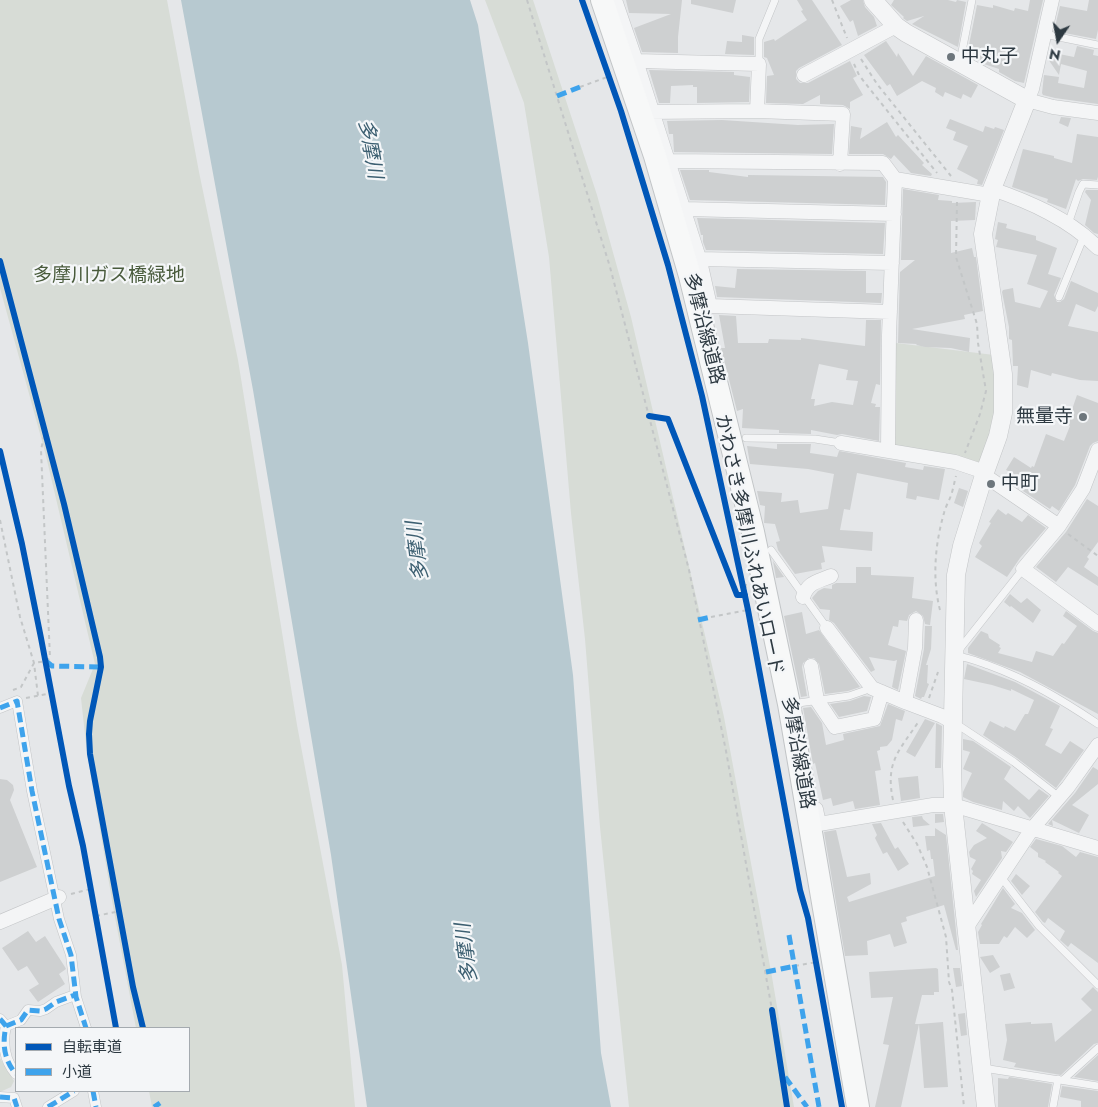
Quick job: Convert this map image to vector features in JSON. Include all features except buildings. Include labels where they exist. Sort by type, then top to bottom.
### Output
[{"type":"main road","name":"多摩沿線道路","points":[[602,0],[647,112],[695,295],[753,532],[789,704],[858,1107]]},
{"type":"street","points":[[615,0],[636,61],[647,112],[668,161],[684,209],[699,259],[710,306],[890,312]]},
{"type":"street","points":[[873,0],[896,26],[1027,100],[1053,107],[1098,113]]},
{"type":"street","points":[[986,1107],[952,805],[956,575],[958,561],[984,473],[998,436],[1003,413],[1003,374],[983,234],[991,192],[1032,89],[1052,0]]},
{"type":"street","points":[[804,75],[896,26]]},
{"type":"street","points":[[636,61],[759,64],[757,111]]},
{"type":"street","points":[[647,112],[757,111],[843,114],[840,164]]},
{"type":"street","points":[[668,161],[882,164],[895,178],[951,189],[991,192],[1033,205],[1068,224],[1098,248]]},
{"type":"street","points":[[888,450],[890,312],[895,178]]},
{"type":"street","points":[[684,209],[894,214]]},
{"type":"street","points":[[699,259],[892,262]]},
{"type":"street","points":[[841,443],[955,462],[984,473],[1058,526]]},
{"type":"street","points":[[1098,450],[1083,489],[1058,526],[1023,569],[1098,624]]},
{"type":"street","points":[[803,597],[810,585],[831,576]]},
{"type":"street","points":[[905,702],[915,648],[916,620]]},
{"type":"street","points":[[827,628],[877,690],[953,722]]},
{"type":"street","points":[[811,666],[816,700],[834,727],[874,719],[877,690]]},
{"type":"street","points":[[0,708],[17,701],[32,791],[57,898],[62,931],[71,955],[75,995],[86,1027]]},
{"type":"street","points":[[966,928],[1032,829],[1068,787],[1098,744]]},
{"type":"street","points":[[809,766],[819,824],[933,805],[952,805],[1098,848]]},
{"type":"street","points":[[0,922],[57,898]]},
{"type":"street","points":[[15,1073],[11,1068],[4,1049],[3,1022],[21,1020],[28,1010],[40,1011],[56,1002],[75,995]]},
{"type":"street","points":[[48,1107],[72,1092]]},
{"type":"street","points":[[93,1092],[96,1107]]},
{"type":"street","points":[[0,1097],[16,1099]]},
{"type":"lane","points":[[759,64],[759,39],[775,0]]},
{"type":"lane","points":[[960,62],[972,0]]},
{"type":"lane","points":[[1044,34],[1098,45]]},
{"type":"lane","points":[[1068,224],[1083,184],[1098,185]]},
{"type":"lane","points":[[1059,297],[1084,236]]},
{"type":"lane","points":[[746,438],[815,439],[841,443]]},
{"type":"lane","points":[[771,550],[827,628]]},
{"type":"lane","points":[[954,656],[1023,569]]},
{"type":"lane","points":[[954,656],[965,656],[1011,673],[1055,695],[1098,724]]},
{"type":"lane","points":[[789,704],[849,696],[877,690]]},
{"type":"lane","points":[[953,722],[1014,762],[1059,797]]},
{"type":"lane","points":[[1001,877],[1039,926],[1098,986]]},
{"type":"lane","points":[[1053,1107],[1061,1079],[1098,1048]]},
{"type":"lane","points":[[983,1068],[1098,1086]]},
{"type":"path","points":[[527,0],[610,267],[689,570],[726,751],[773,1019]]},
{"type":"path","points":[[832,0],[852,50],[859,75],[951,189],[954,179],[852,50]]},
{"type":"path","points":[[605,68],[611,85]]},
{"type":"path","points":[[580,87],[608,77]]},
{"type":"path","points":[[649,416],[659,418]]},
{"type":"path","points":[[42,422],[50,450]]},
{"type":"path","points":[[34,663],[46,661],[50,658],[41,450],[44,431]]},
{"type":"path","points":[[0,520],[20,617],[34,663],[38,696]]},
{"type":"path","points":[[1058,526],[1098,556]]},
{"type":"path","points":[[737,595],[745,596]]},
{"type":"path","points":[[711,617],[748,610]]},
{"type":"path","points":[[41,638],[48,669]]},
{"type":"path","points":[[7,692],[21,687],[34,663]]},
{"type":"path","points":[[50,685],[54,702]]},
{"type":"path","points":[[35,696],[52,693]]},
{"type":"path","points":[[89,880],[93,898]]},
{"type":"path","points":[[74,893],[91,889]]},
{"type":"path","points":[[118,901],[121,920]]},
{"type":"path","points":[[94,907],[98,925]]},
{"type":"path","points":[[96,916],[120,911]]},
{"type":"path","points":[[815,953],[818,972]]},
{"type":"path","points":[[794,966],[816,962]]},
{"type":"green space","name":"多摩川ガス橋緑地","points":[[0,0],[167,0],[199,172],[238,360],[297,725],[342,965],[355,1107],[152,1107],[149,1092],[190,1092],[190,1027],[136,1027],[87,753],[81,698],[95,664],[45,452],[0,288]]},
{"type":"green space","points":[[485,0],[533,0],[597,195],[631,317],[724,717],[794,1107],[629,1107],[600,827],[585,639],[571,513],[549,257],[524,103]]},
{"type":"green space","points":[[896,343],[994,355],[996,418],[981,466],[896,447],[894,443]]},
{"type":"green space","points":[[0,1058],[14,1081],[11,1087],[0,1092]]},
{"type":"water","name":"多摩川","points":[[181,0],[470,0],[478,25],[528,343],[573,675],[601,1053],[611,1107],[367,1107],[331,855],[253,390]]},
{"type":"marked path","points":[[557,96],[580,87]]},
{"type":"marked path","points":[[698,620],[711,617]]},
{"type":"marked path","points":[[46,661],[52,666],[101,667]]},
{"type":"marked path","points":[[0,708],[17,701],[32,791],[59,919],[71,955],[76,997],[86,1027]]},
{"type":"marked path","points":[[789,935],[819,1107]]},
{"type":"marked path","points":[[766,972],[795,966]]},
{"type":"marked path","points":[[6,1026],[21,1020],[28,1010],[40,1011],[56,1002],[75,995]]},
{"type":"marked path","points":[[0,1019],[6,1026],[5,1052],[15,1073]]},
{"type":"marked path","points":[[785,1077],[807,1107]]},
{"type":"marked path","points":[[48,1107],[72,1092]]},
{"type":"marked path","points":[[93,1092],[96,1107]]},
{"type":"marked path","points":[[0,1097],[14,1098],[17,1107]]},
{"type":"marked path","points":[[154,1107],[160,1103]]},
{"type":"cycle path","name":"かわさき多摩川ふれあいロード","points":[[582,0],[621,111],[668,265],[702,396],[748,610],[800,890],[808,918],[842,1107]]},
{"type":"cycle path","points":[[0,261],[64,504],[100,657],[101,667],[90,721],[90,754],[133,987],[143,1027]]},
{"type":"cycle path","name":"かわさき多摩川ふれあいロード","points":[[649,416],[668,419],[737,595],[745,595]]},
{"type":"cycle path","points":[[0,451],[22,544],[69,786],[83,846],[116,1027]]},
{"type":"cycle path","points":[[772,1010],[787,1107]]},
{"type":"place","name":"中丸子","points":[[951,57]]},
{"type":"place","name":"無量寺","points":[[1083,417]]},
{"type":"place","name":"中町","points":[[991,484]]}]
